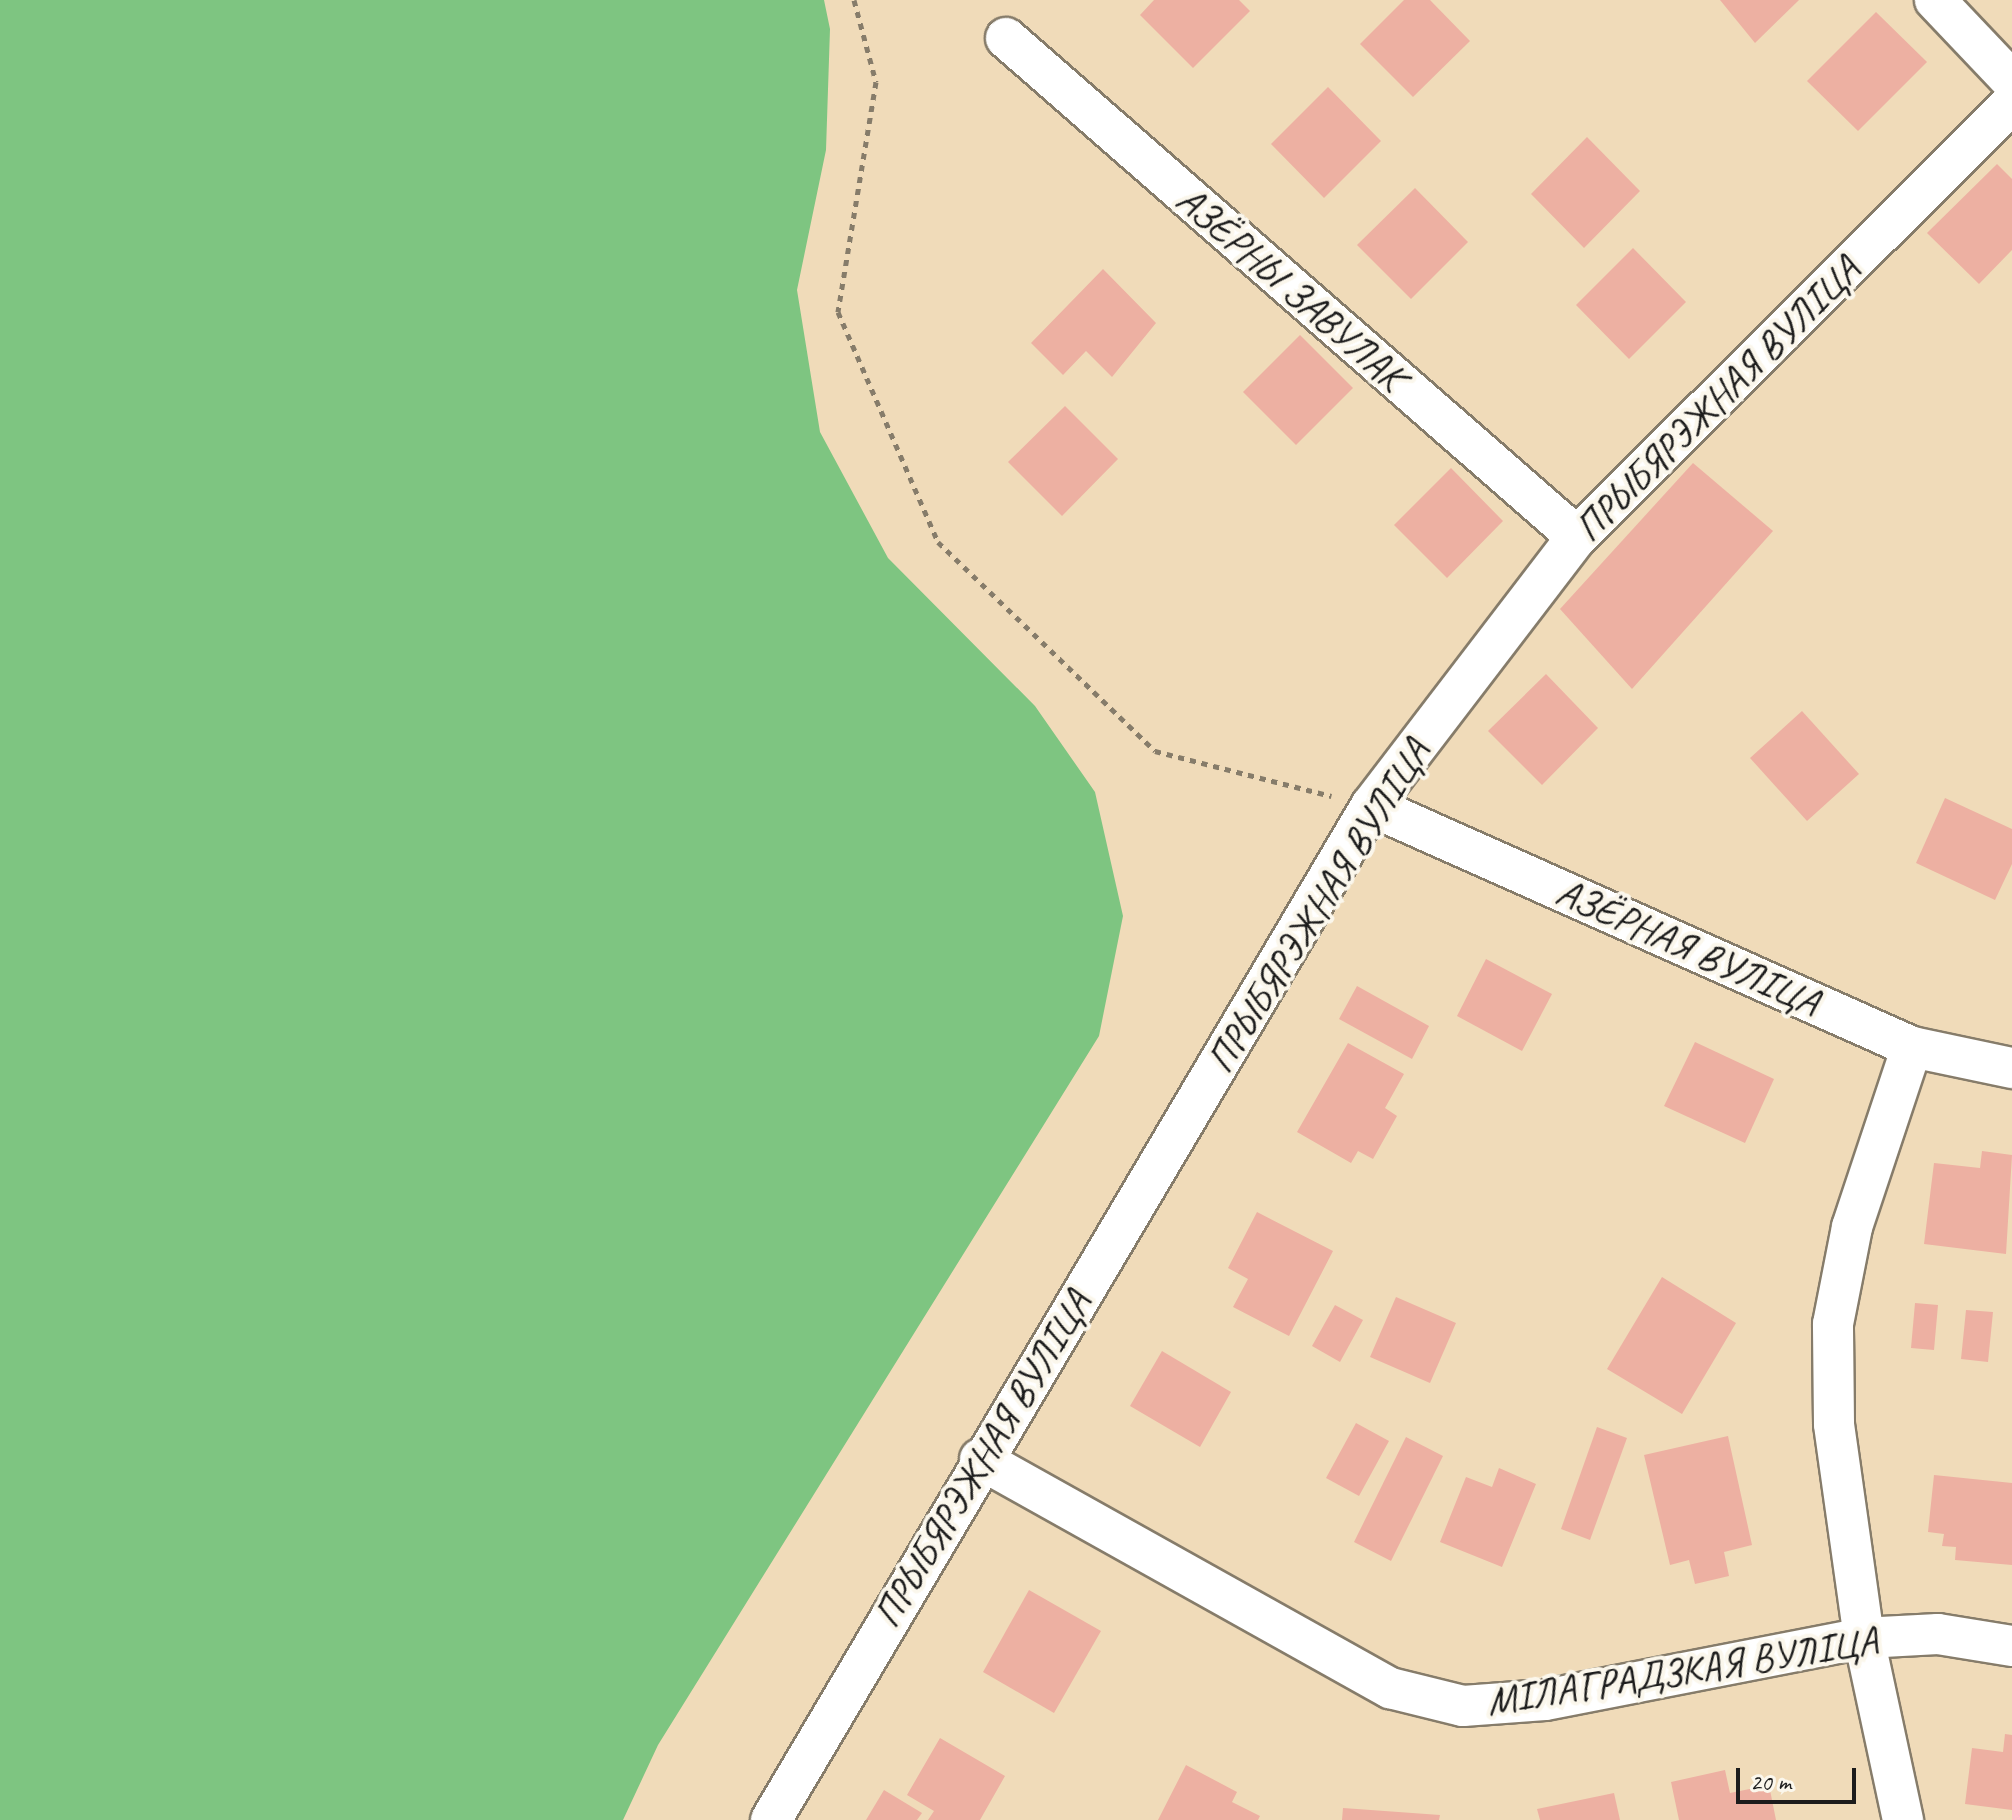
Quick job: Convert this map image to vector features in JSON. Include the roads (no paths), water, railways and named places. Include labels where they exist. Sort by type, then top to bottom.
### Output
[{"type":"street","points":[[1935,0],[2012,81]]},
{"type":"street","name":"АЗЁРНЫ ЗАВУЛАК","points":[[1006,38],[1577,537]]},
{"type":"street","name":"ПРЫБЯРЭЖНАЯ ВУЛІЦА","points":[[771,1820],[980,1459],[1371,806],[1577,537],[2012,103]]},
{"type":"street","name":"АЗЁРНАЯ ВУЛІЦА","points":[[1371,806],[1912,1047],[2012,1068]]},
{"type":"street","points":[[1903,1820],[1864,1638],[1834,1424],[1833,1324],[1852,1227],[1912,1047]]},
{"type":"street","name":"МІЛАГРАДЗКАЯ ВУЛІЦА","points":[[980,1459],[1390,1688],[1463,1706],[1545,1700],[1864,1638],[1938,1634],[2012,1646]]}]
